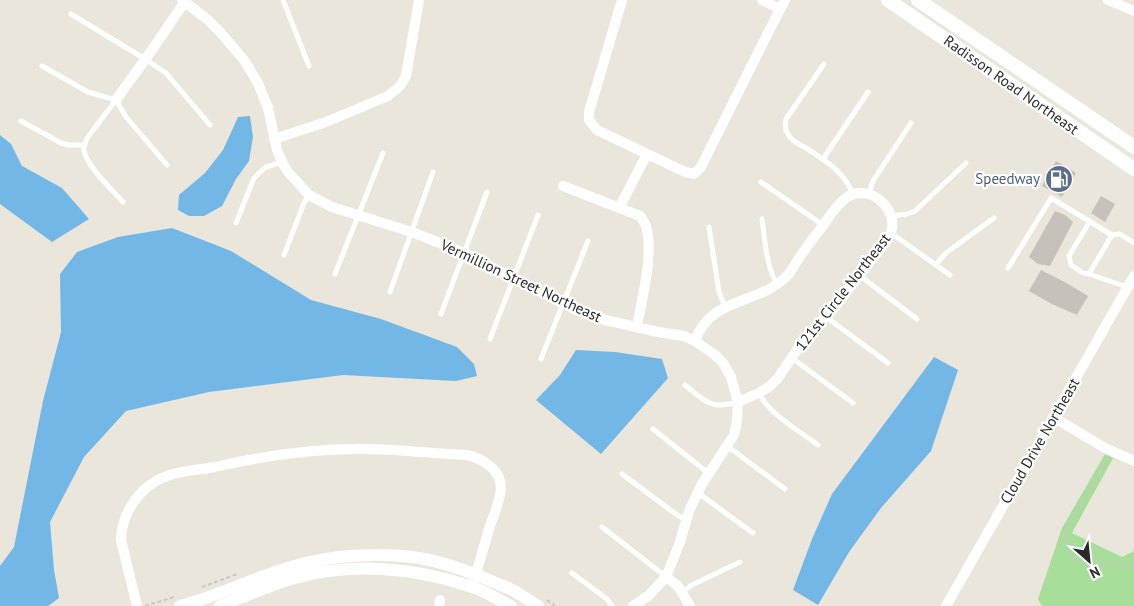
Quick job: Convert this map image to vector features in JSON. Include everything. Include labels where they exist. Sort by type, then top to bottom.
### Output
[{"type":"main road","name":"Radisson Road Northeast","points":[[888,0],[1134,169]]},
{"type":"main road","name":"Radisson Road Northeast","points":[[918,0],[1134,147]]},
{"type":"street","points":[[274,139],[334,119],[388,96],[400,86],[406,76],[419,0]]},
{"type":"street","points":[[622,0],[589,112],[589,120],[597,130],[685,172],[694,174],[701,167],[783,5],[762,0]]},
{"type":"street","points":[[1108,0],[1134,11]]},
{"type":"street","points":[[116,100],[184,1]]},
{"type":"street","name":"Vermillion Street Northeast","points":[[184,1],[220,32],[244,60],[258,83],[268,108],[274,139],[282,162],[288,172],[309,195],[332,207],[412,232],[464,253],[578,310],[605,320],[684,336],[695,341],[723,363],[731,377],[738,402],[734,435],[708,473],[698,492],[666,577],[648,596],[633,606]]},
{"type":"street","points":[[619,208],[648,154]]},
{"type":"street","points":[[563,186],[640,216],[646,226],[648,253],[644,293],[637,326]]},
{"type":"street","points":[[695,341],[706,321],[725,307],[757,295],[786,277],[823,225],[846,198],[853,194],[869,194]]},
{"type":"street","name":"121st Circle Northeast","points":[[738,402],[760,393],[778,378],[803,341],[826,317],[892,233],[891,216],[882,201],[869,194]]},
{"type":"street","name":"Cloud Drive Northeast","points":[[946,606],[1053,417],[1131,289],[1134,276]]},
{"type":"street","points":[[1053,417],[1134,462]]},
{"type":"street","points":[[136,606],[121,540],[122,529],[130,508],[141,491],[159,479],[170,475],[202,470],[241,460],[292,452],[360,449],[467,454],[477,457],[488,464],[499,477],[501,493],[476,574],[470,586]]},
{"type":"street","points":[[180,606],[208,598],[273,572],[294,566],[314,561],[369,555],[419,558],[458,568],[512,590],[538,606]]},
{"type":"street","points":[[220,606],[291,579],[348,569],[405,571],[428,575],[470,586],[511,606]]},
{"type":"street","points":[[666,577],[678,586],[690,606]]},
{"type":"lane","points":[[282,0],[309,66]]},
{"type":"lane","points":[[71,14],[166,73],[210,125]]},
{"type":"lane","points":[[824,64],[788,115],[785,125],[792,140],[823,159],[842,175],[853,194]]},
{"type":"lane","points":[[42,66],[88,92],[116,100],[132,124],[167,165]]},
{"type":"lane","points":[[823,159],[868,92]]},
{"type":"lane","points":[[116,100],[87,138],[84,144],[84,151],[91,164],[123,202]]},
{"type":"lane","points":[[21,121],[61,143],[68,145],[84,144]]},
{"type":"lane","points":[[869,194],[873,181],[911,122]]},
{"type":"lane","points":[[335,274],[383,153]]},
{"type":"lane","points":[[236,223],[254,178],[266,167],[282,162]]},
{"type":"lane","points":[[891,216],[914,211],[966,163]]},
{"type":"lane","points":[[390,292],[434,172]]},
{"type":"lane","points":[[761,182],[823,225]]},
{"type":"lane","points":[[441,314],[487,192]]},
{"type":"lane","points":[[284,255],[304,203],[309,195]]},
{"type":"lane","points":[[1008,268],[1052,198],[1112,235],[1120,234],[1134,243]]},
{"type":"lane","points":[[490,339],[538,214]]},
{"type":"lane","points":[[936,264],[946,253],[994,218]]},
{"type":"lane","points":[[762,219],[770,267],[777,284]]},
{"type":"lane","points":[[1090,221],[1069,256],[1071,265],[1083,273],[1131,289]]},
{"type":"lane","points":[[710,227],[719,292],[725,307]]},
{"type":"lane","points":[[892,233],[950,275]]},
{"type":"lane","points":[[1089,274],[1112,235]]},
{"type":"lane","points":[[541,359],[588,241]]},
{"type":"lane","points":[[859,276],[917,319]]},
{"type":"lane","points":[[826,317],[888,363]]},
{"type":"lane","points":[[791,358],[853,404]]},
{"type":"lane","points":[[685,385],[707,402],[724,405],[738,402]]},
{"type":"lane","points":[[760,393],[763,400],[774,413],[818,445]]},
{"type":"lane","points":[[653,429],[708,473]]},
{"type":"lane","points":[[727,446],[785,489]]},
{"type":"lane","points":[[622,474],[686,520]]},
{"type":"lane","points":[[698,492],[754,532]]},
{"type":"lane","points":[[602,527],[666,577]]},
{"type":"lane","points":[[682,592],[692,584],[740,562]]},
{"type":"lane","points":[[572,573],[607,599],[612,606]]},
{"type":"path","points":[[1112,451],[1065,533],[1071,555],[1078,561],[1119,563],[1134,567]]},
{"type":"green space","points":[[1105,454],[1113,458],[1072,533],[1122,557],[1134,551],[1134,606],[1042,606],[1038,599],[1062,528]]},
{"type":"water","points":[[250,116],[253,137],[249,161],[236,179],[222,206],[204,216],[189,216],[178,210],[179,195],[205,173],[223,150],[238,117]]},
{"type":"water","points":[[0,135],[11,144],[22,166],[62,188],[89,219],[52,242],[0,204]]},
{"type":"water","points":[[172,228],[231,251],[311,300],[381,319],[457,347],[474,364],[477,376],[456,381],[343,375],[209,392],[126,411],[84,457],[50,522],[54,570],[59,598],[48,606],[0,606],[0,566],[14,547],[43,401],[61,332],[60,274],[77,252],[118,237]]},
{"type":"water","points":[[576,350],[615,352],[662,359],[668,378],[601,454],[536,400],[560,375]]},
{"type":"water","points":[[934,357],[958,370],[931,451],[881,508],[849,552],[818,605],[793,590],[812,539],[832,494]]},
{"type":"building","name":"Speedway","points":[[1056,161],[1076,173],[1062,197],[1042,186]]},
{"type":"building","points":[[1101,196],[1115,204],[1105,222],[1091,213]]},
{"type":"building","points":[[1055,211],[1065,215],[1073,222],[1050,266],[1038,264],[1029,257]]},
{"type":"building","points":[[1041,270],[1088,296],[1077,315],[1029,291]]},
{"type":"place","name":"Speedway","points":[[1059,179]]}]
